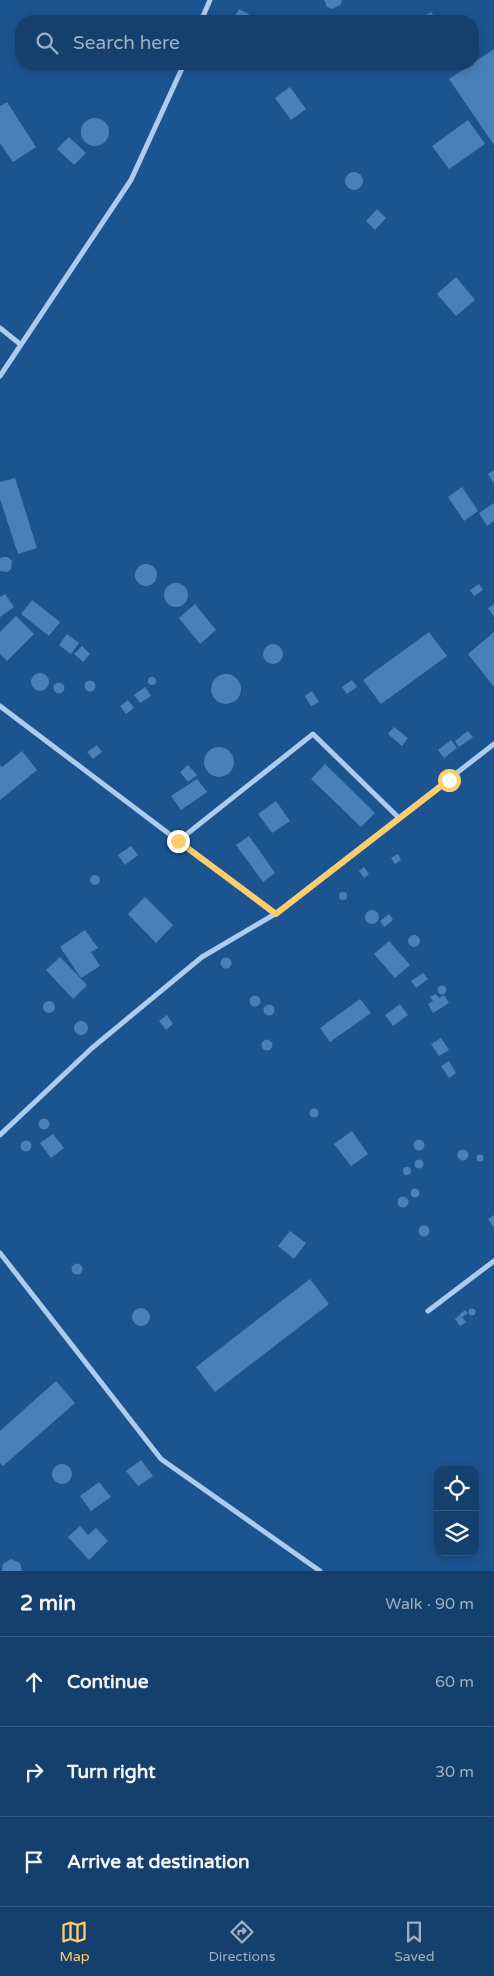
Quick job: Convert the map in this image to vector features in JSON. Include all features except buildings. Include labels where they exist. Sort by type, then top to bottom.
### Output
[{"type":"street","points":[[204,15],[210,0]]},
{"type":"street","points":[[0,376],[131,180],[181,70]]},
{"type":"street","points":[[0,328],[20,344]]},
{"type":"street","points":[[0,706],[276,914]]},
{"type":"street","points":[[178,841],[313,734],[399,818]]},
{"type":"street","points":[[0,1135],[92,1048],[202,957],[276,914],[494,744]]},
{"type":"street","points":[[0,1253],[161,1458],[320,1571]]},
{"type":"street","points":[[428,1311],[494,1261]]},
{"type":"route","points":[[178,841],[276,914],[449,780]]}]
